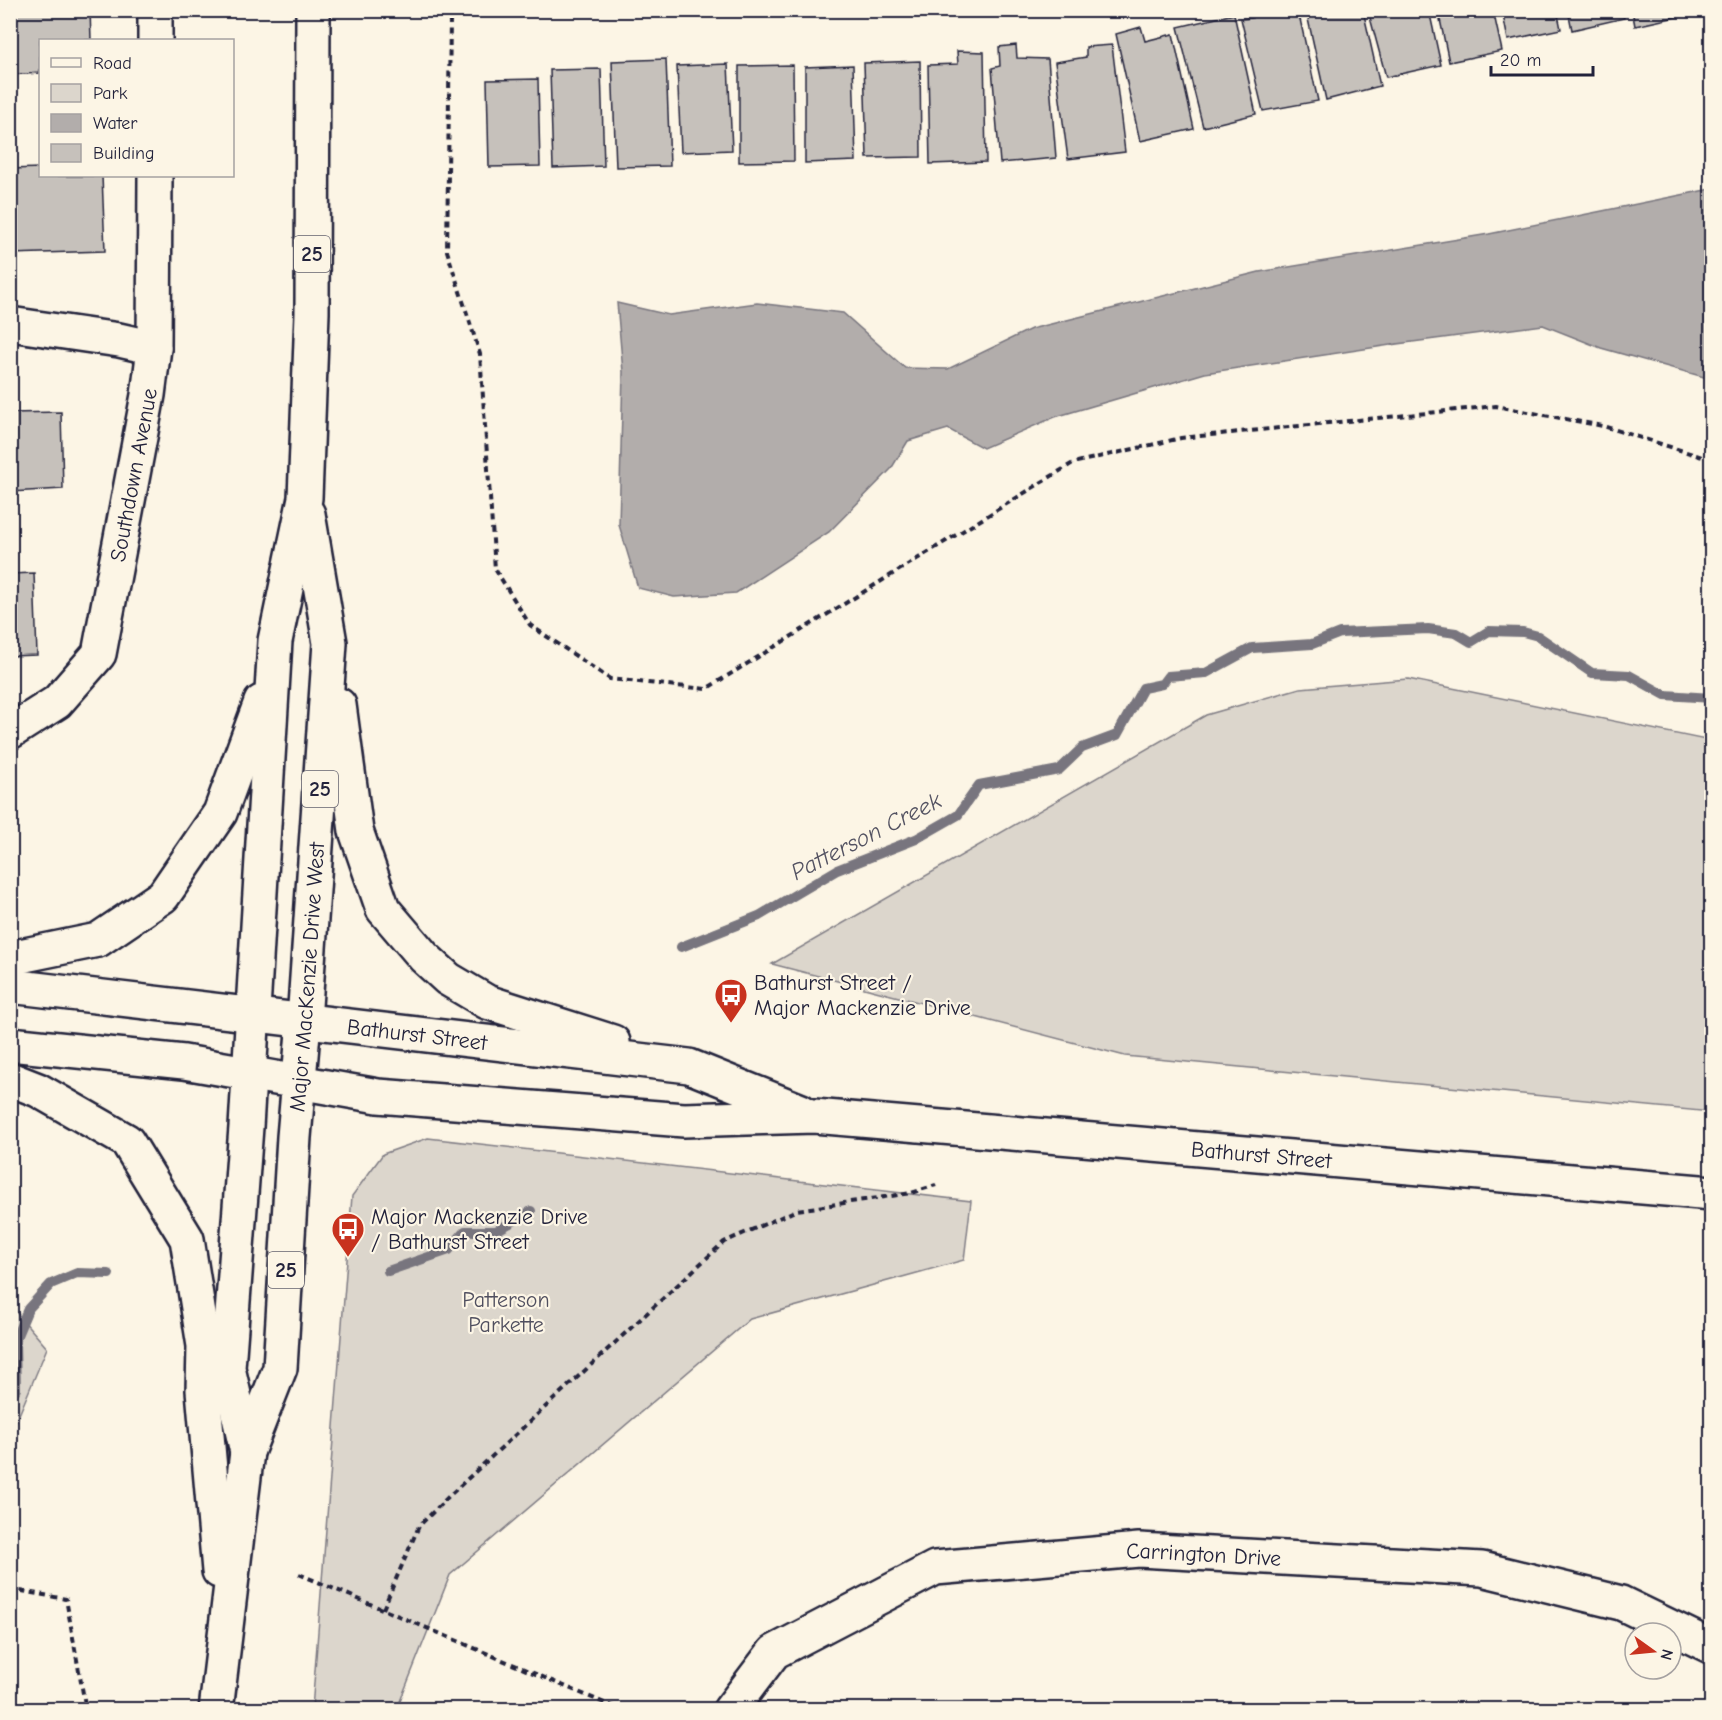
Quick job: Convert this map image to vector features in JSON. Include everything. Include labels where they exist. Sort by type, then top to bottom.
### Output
[{"type":"main road","points":[[155,10],[155,39]]},
{"type":"main road","name":"Major MacKenzie Drive West","points":[[247,1452],[228,1368],[253,1015],[275,641],[305,498],[312,313],[313,10]]},
{"type":"main road","name":"Southdown Avenue","points":[[10,732],[57,702],[99,654],[148,395],[154,348],[154,177]]},
{"type":"main road","points":[[10,324],[119,340],[154,348]]},
{"type":"main road","name":"Major MacKenzie Drive West","points":[[216,1710],[247,1452],[280,1368],[294,1137],[300,1082],[330,643],[305,498]]},
{"type":"main road","points":[[330,643],[356,831],[383,909],[408,940],[448,979],[487,1002],[689,1066]]},
{"type":"main road","points":[[10,958],[98,940],[163,896],[220,813],[273,669]]},
{"type":"main road","name":"Bathurst Street","points":[[10,986],[689,1066],[814,1116]]},
{"type":"main road","name":"Bathurst Street","points":[[10,1044],[184,1062],[378,1096],[684,1120],[814,1116],[1712,1192]]},
{"type":"main road","points":[[10,1079],[38,1090],[127,1141],[187,1239],[204,1346],[203,1390],[222,1601],[227,1620]]},
{"type":"main road","name":"Carrington Drive","points":[[730,1710],[774,1652],[935,1568],[1139,1550],[1482,1569],[1621,1603],[1712,1647]]},
{"type":"path","points":[[450,19],[447,251],[480,354],[495,569],[531,625],[610,679],[706,689],[1073,463],[1180,438],[1496,406],[1603,426],[1712,460]]},
{"type":"path","points":[[383,1609],[419,1526],[724,1242],[797,1209],[911,1193],[936,1185]]},
{"type":"path","points":[[300,1574],[621,1710]]},
{"type":"path","points":[[10,1589],[66,1599],[86,1710]]},
{"type":"green space","points":[[1408,679],[1711,741],[1711,1112],[1125,1056],[772,964],[1206,715],[1300,688]]},
{"type":"green space","name":"Patterson Parkette","points":[[428,1138],[971,1201],[964,1260],[750,1319],[450,1575],[397,1709],[312,1709],[352,1196],[383,1154]]},
{"type":"green space","points":[[11,1306],[47,1348],[11,1434]]},
{"type":"water","points":[[1711,189],[1711,379],[1601,348],[1543,325],[1205,373],[1055,417],[983,448],[948,429],[908,441],[891,469],[829,532],[736,593],[674,597],[638,588],[619,525],[623,372],[617,303],[669,315],[757,303],[843,313],[905,368],[948,369],[1031,329],[1259,272],[1489,234]]},
{"type":"building","points":[[10,10],[90,10],[91,39],[39,39],[39,73],[10,75]]},
{"type":"building","points":[[1251,10],[1298,10],[1318,101],[1263,111],[1241,19],[1252,18]]},
{"type":"building","points":[[1306,10],[1363,10],[1380,86],[1326,100]]},
{"type":"building","points":[[1368,10],[1429,10],[1441,65],[1386,77]]},
{"type":"building","points":[[1438,10],[1493,10],[1502,51],[1449,62]]},
{"type":"building","points":[[1502,10],[1557,10],[1561,29],[1508,40]]},
{"type":"building","points":[[1568,10],[1623,10],[1624,18],[1572,30]]},
{"type":"building","points":[[1632,10],[1689,10],[1690,14],[1635,26]]},
{"type":"building","points":[[1234,14],[1256,114],[1203,127],[1178,27]]},
{"type":"building","points":[[1141,27],[1145,41],[1173,34],[1194,129],[1140,141],[1116,34]]},
{"type":"building","points":[[1016,45],[1017,58],[1048,59],[1056,158],[1000,163],[992,68],[1000,66],[999,47]]},
{"type":"building","points":[[1112,45],[1125,152],[1068,159],[1055,62],[1086,57],[1086,47]]},
{"type":"building","points":[[957,51],[984,52],[986,162],[930,164],[928,65],[958,64]]},
{"type":"building","points":[[666,59],[670,166],[616,167],[612,61]]},
{"type":"building","points":[[920,61],[921,157],[867,158],[864,63]]},
{"type":"building","points":[[728,64],[732,150],[681,152],[677,66]]},
{"type":"building","points":[[793,65],[794,161],[739,162],[739,66]]},
{"type":"building","points":[[853,65],[856,161],[805,163],[805,67]]},
{"type":"building","points":[[601,69],[604,166],[553,168],[550,70]]},
{"type":"building","points":[[538,79],[540,166],[489,167],[487,80]]},
{"type":"building","points":[[39,168],[39,177],[102,177],[105,251],[10,254],[10,169]]},
{"type":"building","points":[[61,412],[63,489],[10,492],[10,413]]},
{"type":"building","points":[[34,573],[37,655],[10,656],[10,574]]},
{"type":"waterway","name":"Patterson Creek","points":[[681,947],[759,916],[837,870],[916,839],[958,815],[979,785],[1059,770],[1082,748],[1117,735],[1143,688],[1162,684],[1168,676],[1206,673],[1252,648],[1312,644],[1340,633],[1428,629],[1456,633],[1471,642],[1489,631],[1523,632],[1538,636],[1592,673],[1629,675],[1665,695],[1712,698]]},
{"type":"waterway","name":"Patterson Creek","points":[[388,1271],[449,1250],[465,1231],[496,1231],[531,1211]]},
{"type":"waterway","name":"Patterson Creek","points":[[10,1399],[16,1389],[15,1340],[28,1309],[51,1284],[77,1273],[109,1274]]},
{"type":"place","name":"Bathurst Street / Major Mackenzie Drive","points":[[731,1024]]},
{"type":"place","name":"Major Mackenzie Drive / Bathurst Street","points":[[348,1258]]}]
